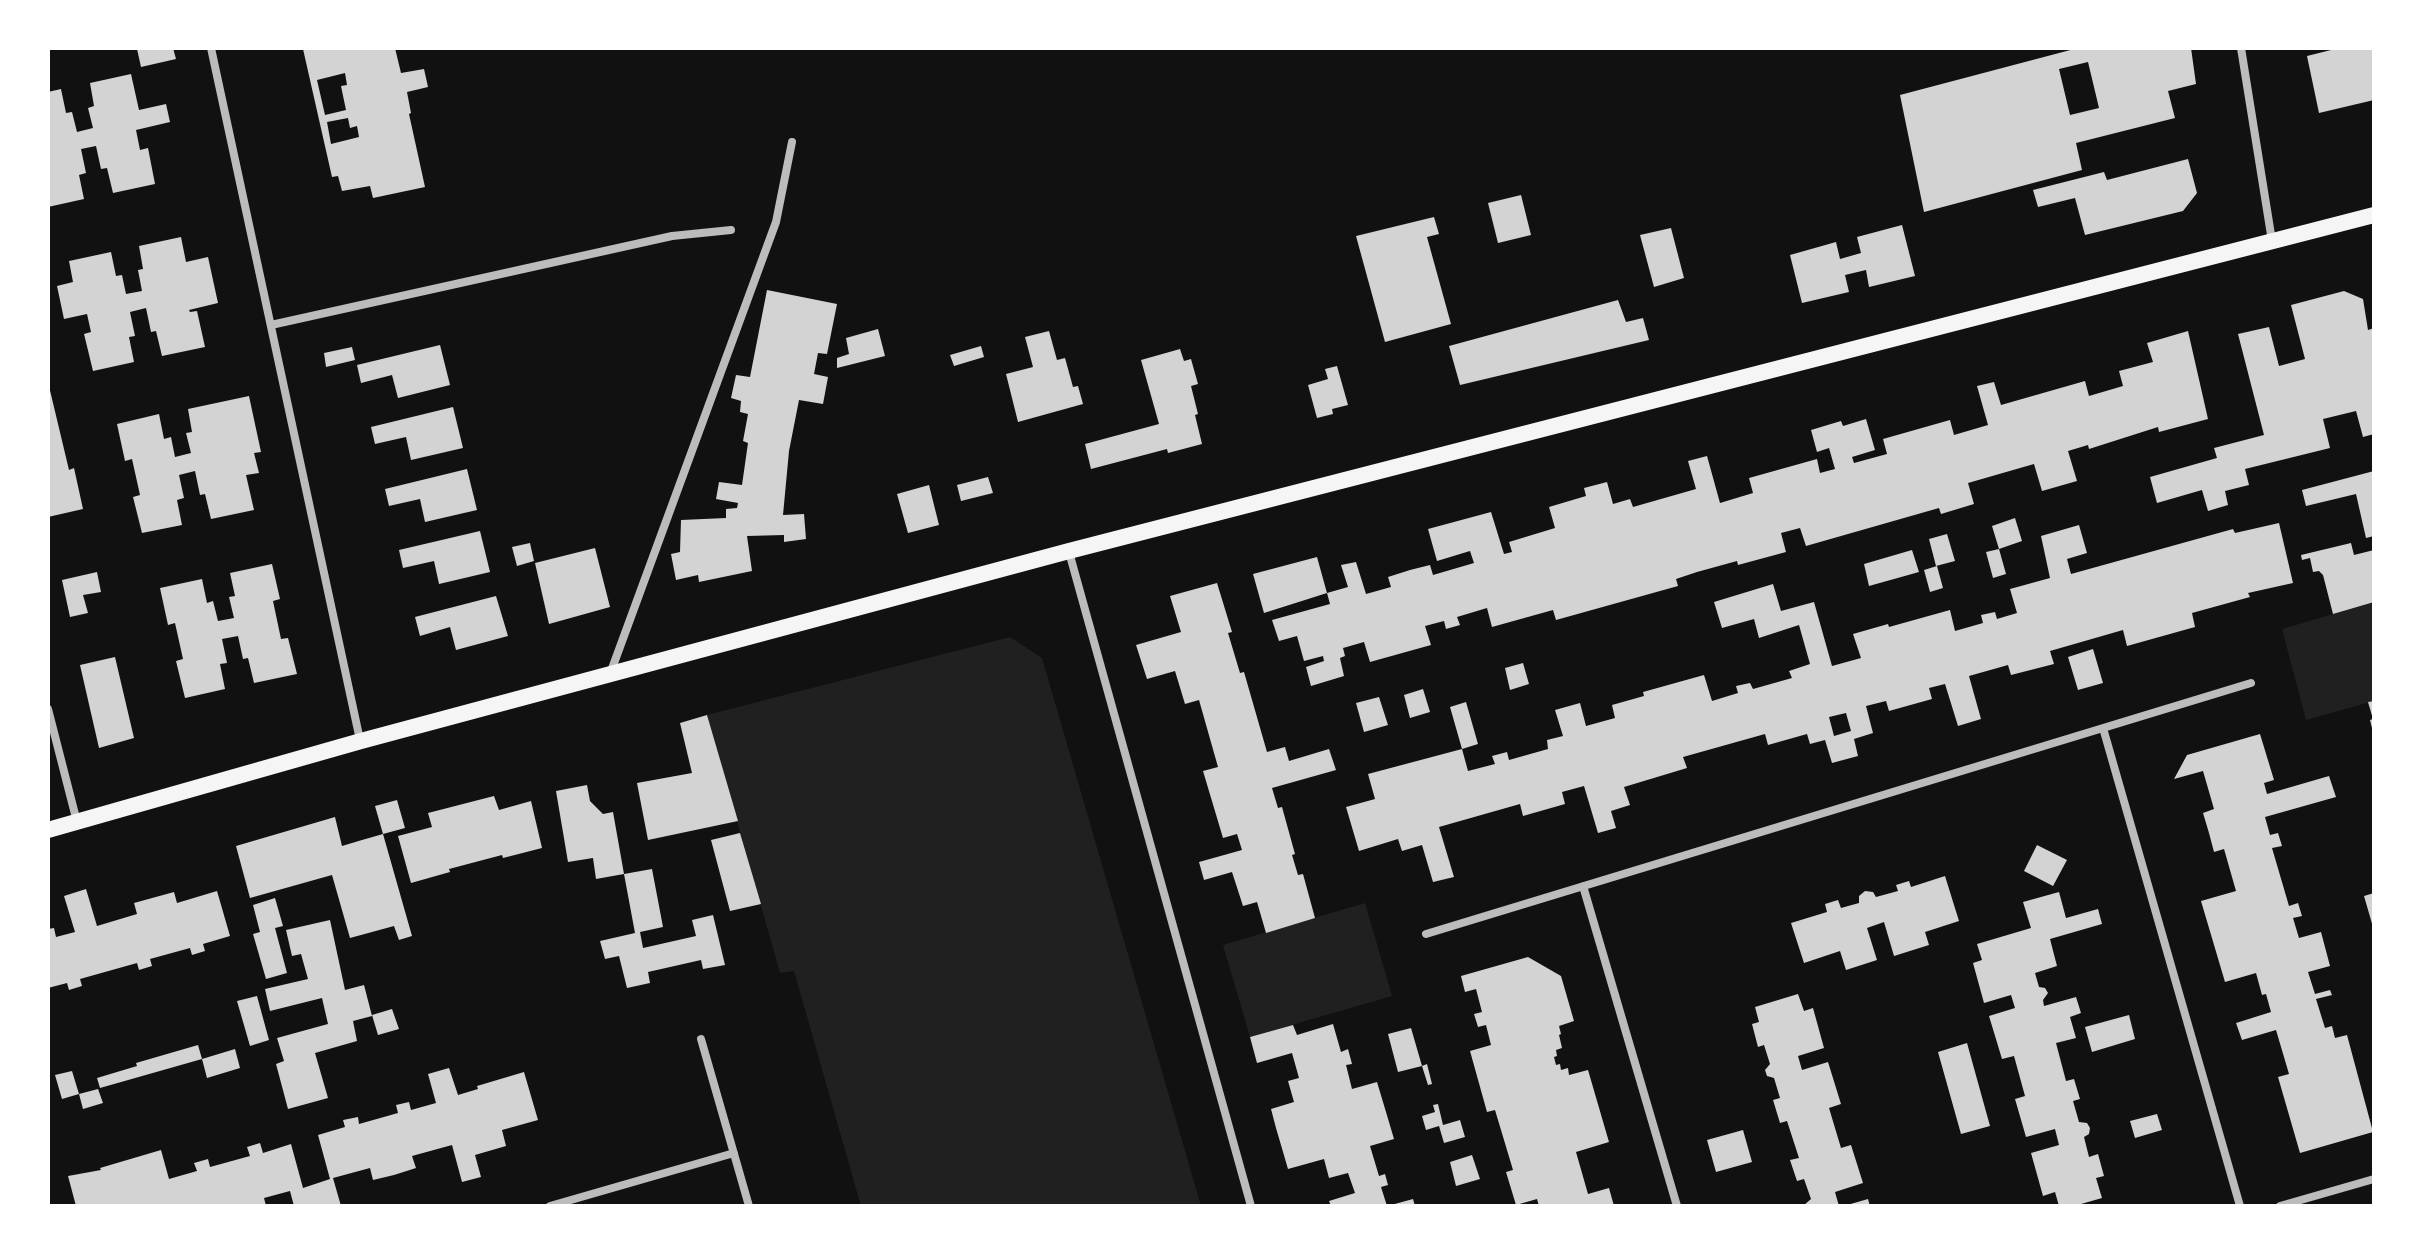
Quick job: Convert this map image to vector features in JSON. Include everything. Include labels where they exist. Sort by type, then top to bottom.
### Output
[{"type":"main road","points":[[48,830],[361,741],[1069,551],[2374,215]]},
{"type":"street","points":[[211,48],[361,741]]},
{"type":"street","points":[[2241,48],[2272,242]]},
{"type":"street","points":[[610,674],[776,222],[792,142]]},
{"type":"street","points":[[271,325],[672,236],[731,230]]},
{"type":"street","points":[[1069,551],[1251,1206]]},
{"type":"street","points":[[1426,934],[2251,683]]},
{"type":"street","points":[[48,709],[77,822]]},
{"type":"street","points":[[2103,728],[2240,1206]]},
{"type":"street","points":[[1583,886],[1677,1206]]},
{"type":"street","points":[[701,1039],[749,1206]]},
{"type":"street","points":[[550,1206],[734,1153]]},
{"type":"street","points":[[2280,1206],[2374,1179]]},
{"type":"shaded area","points":[[2374,602],[2374,701],[2306,720],[2282,629]]},
{"type":"shaded area","points":[[1010,637],[1042,658],[1201,1206],[861,1206],[794,971],[780,973],[707,715]]},
{"type":"shaded area","points":[[1365,903],[1392,996],[1250,1037],[1223,945]]},
{"type":"building","points":[[173,48],[176,59],[141,67],[137,49]]},
{"type":"building","points":[[395,48],[401,73],[424,69],[428,87],[407,92],[425,187],[373,198],[370,186],[342,191],[338,176],[332,177],[303,49]],"holes":[[[345,73],[347,85],[341,86],[346,110],[325,115],[317,80]],[[348,118],[350,128],[357,126],[359,137],[331,144],[327,122]]]},
{"type":"building","points":[[2078,48],[2191,48],[2196,84],[2168,91],[2175,118],[2076,143],[2082,170],[1924,212],[1900,95]],"holes":[[[2088,62],[2099,108],[2070,115],[2059,69]]]},
{"type":"building","points":[[2339,48],[2374,48],[2374,100],[2319,113],[2307,56]]},
{"type":"building","points":[[131,74],[139,110],[166,104],[170,122],[136,130],[140,150],[148,148],[155,184],[113,193],[107,168],[101,169],[96,146],[81,149],[86,173],[79,175],[84,199],[48,207],[48,92],[61,89],[66,113],[72,112],[77,132],[93,128],[88,108],[94,106],[90,83]]},
{"type":"building","points":[[2188,159],[2197,193],[2183,211],[2085,235],[2075,198],[2038,207],[2033,190],[2104,172],[2107,180]]},
{"type":"building","points":[[1521,195],[1531,235],[1498,243],[1488,203]]},
{"type":"building","points":[[1434,217],[1439,234],[1427,237],[1451,324],[1385,342],[1356,236]]},
{"type":"building","points":[[1902,225],[1915,276],[1869,287],[1866,270],[1845,275],[1849,292],[1802,303],[1790,255],[1836,242],[1840,259],[1861,253],[1857,237]]},
{"type":"building","points":[[1671,228],[1684,278],[1654,287],[1640,235]]},
{"type":"building","points":[[181,237],[186,262],[208,257],[218,303],[189,310],[197,311],[205,347],[162,356],[156,331],[151,332],[146,308],[130,312],[135,336],[129,337],[134,362],[93,371],[84,334],[91,332],[87,314],[64,319],[57,286],[73,282],[69,261],[111,252],[116,276],[122,275],[126,294],[142,291],[138,270],[143,269],[139,246]]},
{"type":"building","points":[[767,290],[837,304],[827,354],[818,353],[814,374],[828,377],[823,404],[799,400],[789,451],[783,515],[804,514],[806,539],[784,542],[784,535],[747,536],[752,571],[699,582],[698,575],[676,580],[671,554],[680,552],[681,520],[726,518],[726,509],[737,508],[738,503],[716,499],[719,482],[742,485],[748,443],[743,441],[748,414],[740,412],[741,401],[731,398],[736,375],[750,377]]},
{"type":"building","points":[[2344,291],[2363,299],[2368,330],[2374,328],[2374,434],[2363,437],[2356,411],[2323,419],[2330,448],[2245,469],[2249,485],[2225,491],[2228,505],[2208,511],[2202,490],[2157,503],[2150,477],[2217,458],[2214,448],[2264,435],[2238,334],[2269,327],[2279,366],[2305,359],[2291,305]]},
{"type":"building","points":[[1618,300],[1626,322],[1643,318],[1649,340],[1460,385],[1449,346]]},
{"type":"building","points":[[878,329],[885,356],[837,368],[837,358],[849,354],[846,338]]},
{"type":"building","points":[[1049,331],[1057,360],[1065,358],[1073,387],[1078,386],[1083,404],[1018,422],[1006,374],[1033,367],[1025,337]]},
{"type":"building","points":[[2188,331],[2208,419],[2159,432],[2158,427],[2089,449],[2088,445],[2068,451],[2077,481],[2042,491],[2034,464],[1968,483],[1974,504],[1941,514],[1939,508],[1806,546],[1800,528],[1781,533],[1786,552],[1697,572],[1676,579],[1678,586],[1556,620],[1553,610],[1492,627],[1487,608],[1457,617],[1460,625],[1446,629],[1444,621],[1425,626],[1431,645],[1370,662],[1364,642],[1343,648],[1345,656],[1340,658],[1344,676],[1311,686],[1306,667],[1324,661],[1323,656],[1304,661],[1297,636],[1279,641],[1272,620],[1330,604],[1327,593],[1348,587],[1341,565],[1356,562],[1366,594],[1391,587],[1388,577],[1410,570],[1430,565],[1433,575],[1474,563],[1470,551],[1437,561],[1428,529],[1491,512],[1504,554],[1512,552],[1509,542],[1555,528],[1549,507],[1586,496],[1584,488],[1607,482],[1613,504],[1630,499],[1633,507],[1696,489],[1688,461],[1707,456],[1720,503],[1753,493],[1749,478],[1817,459],[1820,473],[1835,469],[1829,448],[1817,452],[1811,430],[1841,421],[1843,426],[1866,419],[1875,450],[1852,457],[1854,463],[1887,454],[1883,439],[1950,420],[1954,435],[1988,425],[1977,386],[1994,382],[2001,405],[2085,381],[2089,396],[2123,386],[2119,371],[2153,362],[2147,343]]},
{"type":"building","points":[[440,345],[450,385],[398,398],[392,375],[361,383],[357,365]]},
{"type":"building","points":[[981,346],[984,357],[954,366],[950,355]]},
{"type":"building","points":[[352,347],[355,360],[326,367],[324,353]]},
{"type":"building","points":[[1180,349],[1184,361],[1191,359],[1198,384],[1191,386],[1202,444],[1168,453],[1167,449],[1091,469],[1085,444],[1159,424],[1141,360]]},
{"type":"building","points":[[1337,366],[1348,405],[1332,409],[1333,414],[1317,418],[1308,385],[1328,379],[1325,369]]},
{"type":"building","points":[[48,382],[69,470],[74,468],[83,509],[48,517]]},
{"type":"building","points":[[249,396],[261,452],[254,453],[259,473],[246,475],[254,510],[211,519],[205,494],[200,495],[195,471],[179,475],[184,498],[177,500],[182,525],[142,533],[133,497],[140,495],[132,459],[125,461],[117,424],[159,414],[164,439],[171,437],[175,457],[191,453],[186,433],[192,432],[188,409]]},
{"type":"building","points":[[453,407],[463,448],[411,460],[406,437],[375,444],[371,427]]},
{"type":"building","points":[[467,469],[477,510],[425,522],[420,499],[389,506],[385,489]]},
{"type":"building","points":[[2374,471],[2374,536],[2366,538],[2356,494],[2306,506],[2302,490]]},
{"type":"building","points":[[988,477],[993,493],[961,501],[957,485]]},
{"type":"building","points":[[929,485],[939,525],[908,533],[897,494]]},
{"type":"building","points":[[2015,518],[2022,541],[1999,549],[1992,526]]},
{"type":"building","points":[[2279,523],[2293,583],[2248,593],[2250,597],[2192,613],[2195,627],[2127,646],[2123,630],[2050,651],[2054,664],[2011,675],[2008,665],[1969,676],[1981,719],[1958,726],[1945,684],[1929,688],[1932,699],[1889,711],[1886,701],[1866,706],[1873,733],[1854,739],[1858,756],[1832,763],[1825,740],[1810,744],[1807,734],[1768,745],[1765,734],[1683,757],[1687,768],[1624,787],[1630,805],[1611,811],[1616,828],[1598,833],[1584,786],[1562,792],[1565,804],[1523,816],[1520,804],[1439,827],[1454,877],[1433,882],[1422,845],[1402,851],[1398,839],[1359,851],[1346,807],[1375,799],[1368,774],[1462,749],[1468,771],[1495,764],[1492,756],[1507,752],[1509,760],[1548,749],[1547,740],[1563,736],[1555,710],[1580,703],[1586,726],[1615,718],[1612,705],[1644,696],[1643,692],[1704,675],[1712,701],[1738,693],[1736,686],[1750,683],[1753,689],[1792,678],[1789,671],[1810,664],[1799,625],[1759,638],[1754,619],[1722,628],[1714,602],[1773,584],[1781,611],[1814,602],[1832,666],[1861,658],[1853,634],[1950,610],[1955,631],[1983,623],[1981,615],[1995,612],[1997,619],[2017,613],[2010,589],[2050,578],[2041,536],[2079,525],[2087,553],[2067,559],[2071,574],[2233,529],[2235,533]],"holes":[[[1846,713],[1851,731],[1834,736],[1829,717]]]},
{"type":"building","points":[[480,531],[490,572],[439,584],[434,561],[403,568],[399,550]]},
{"type":"building","points":[[1947,534],[1955,561],[1936,566],[1929,539]]},
{"type":"building","points":[[530,543],[534,561],[517,566],[512,547]]},
{"type":"building","points":[[2351,543],[2354,555],[2374,550],[2374,602],[2333,614],[2323,575],[2319,571],[2313,572],[2310,558],[2302,560],[2301,555]]},
{"type":"building","points":[[595,548],[610,607],[549,624],[535,563]]},
{"type":"building","points":[[1999,549],[2006,574],[1993,578],[1986,552]]},
{"type":"building","points":[[1912,550],[1919,572],[1869,586],[1864,564]]},
{"type":"building","points":[[1317,557],[1327,593],[1264,613],[1253,574]]},
{"type":"building","points":[[272,564],[280,599],[273,601],[281,639],[288,638],[297,674],[254,683],[248,658],[243,659],[238,636],[222,639],[227,663],[220,664],[225,689],[185,698],[176,661],[183,659],[175,623],[168,625],[160,588],[202,579],[207,603],[213,601],[218,621],[234,618],[229,597],[235,596],[230,573]]},
{"type":"building","points":[[1937,566],[1943,588],[1930,592],[1924,570]]},
{"type":"building","points":[[97,572],[101,592],[83,595],[88,613],[70,617],[62,580]]},
{"type":"building","points":[[1217,583],[1232,632],[1228,633],[1240,673],[1244,672],[1267,752],[1285,747],[1289,761],[1329,749],[1336,770],[1272,788],[1278,808],[1282,807],[1295,854],[1292,855],[1298,875],[1303,874],[1315,918],[1266,933],[1257,902],[1243,906],[1232,872],[1204,880],[1199,862],[1242,850],[1237,834],[1223,838],[1203,771],[1218,767],[1199,700],[1185,704],[1175,671],[1147,679],[1136,645],[1181,632],[1170,596]]},
{"type":"building","points":[[496,596],[508,636],[456,650],[450,627],[420,636],[415,617]]},
{"type":"building","points":[[2093,649],[2103,683],[2078,690],[2068,657]]},
{"type":"building","points":[[115,657],[134,738],[99,748],[80,665]]},
{"type":"building","points":[[1523,663],[1529,684],[1510,690],[1505,668]]},
{"type":"building","points":[[1423,689],[1430,712],[1410,718],[1404,695]]},
{"type":"building","points":[[1379,697],[1388,725],[1364,732],[1356,703]]},
{"type":"building","points":[[2374,701],[2374,732],[2373,732],[2368,702]]},
{"type":"building","points":[[1466,702],[1478,744],[1462,749],[1450,707]]},
{"type":"building","points":[[707,715],[738,821],[648,840],[637,783],[692,773],[680,723]]},
{"type":"building","points":[[2260,734],[2274,780],[2264,783],[2267,794],[2329,776],[2336,797],[2265,817],[2270,835],[2278,833],[2282,846],[2272,848],[2289,906],[2298,903],[2302,916],[2293,918],[2299,938],[2321,932],[2330,966],[2308,972],[2315,994],[2330,990],[2332,995],[2316,999],[2325,1028],[2332,1026],[2335,1038],[2347,1035],[2373,1132],[2300,1153],[2278,1077],[2289,1074],[2276,1030],[2242,1040],[2236,1023],[2271,1012],[2266,994],[2262,995],[2256,973],[2225,982],[2201,901],[2236,891],[2224,849],[2214,852],[2203,813],[2214,809],[2203,771],[2174,779],[2187,755]]},
{"type":"building","points":[[587,785],[590,801],[603,814],[613,812],[624,874],[596,879],[593,858],[568,862],[556,791]]},
{"type":"building","points":[[494,796],[499,810],[531,801],[542,848],[449,869],[450,872],[411,883],[398,836],[432,827],[428,813]]},
{"type":"building","points":[[397,800],[405,828],[383,834],[375,806]]},
{"type":"building","points":[[335,817],[342,846],[383,834],[412,936],[399,940],[394,926],[350,938],[332,875],[250,898],[236,846]]},
{"type":"building","points":[[740,833],[761,904],[730,911],[711,840]]},
{"type":"building","points":[[2037,845],[2067,860],[2053,886],[2024,871]]},
{"type":"building","points":[[652,869],[663,927],[640,932],[643,948],[696,936],[692,920],[713,915],[725,965],[703,969],[701,960],[648,972],[650,983],[627,988],[619,956],[605,959],[600,941],[635,933],[624,874]]},
{"type":"building","points":[[1945,876],[1959,921],[1925,932],[1929,945],[1894,956],[1884,922],[1867,928],[1877,960],[1846,970],[1840,951],[1804,963],[1791,923],[1827,912],[1825,904],[1838,900],[1841,908],[1859,903],[1859,896],[1865,891],[1873,892],[1876,897],[1898,891],[1896,885],[1909,881],[1911,887]]},
{"type":"building","points":[[86,889],[97,926],[137,914],[134,903],[174,892],[177,903],[217,891],[230,936],[203,944],[205,951],[192,955],[190,948],[150,959],[152,966],[139,970],[137,963],[80,979],[82,986],[69,990],[67,983],[48,988],[48,929],[54,928],[56,937],[75,932],[64,896]]},
{"type":"building","points":[[2059,892],[2066,918],[2098,909],[2102,924],[2050,939],[2057,966],[2035,973],[2039,987],[2045,988],[2048,993],[2043,1000],[2044,1006],[2076,997],[2081,1013],[2070,1017],[2076,1038],[2056,1043],[2066,1081],[2074,1079],[2080,1099],[2073,1101],[2079,1122],[2087,1123],[2090,1128],[2089,1134],[2084,1137],[2089,1157],[2098,1154],[2104,1176],[2096,1178],[2102,1198],[2074,1206],[2059,1206],[2055,1192],[2043,1196],[2031,1153],[2059,1145],[2055,1129],[2026,1137],[2015,1099],[2025,1096],[2014,1056],[2002,1059],[1989,1016],[2015,1008],[2011,995],[1984,1003],[1973,963],[1982,960],[1977,944],[2031,928],[2023,902]]},
{"type":"building","points":[[2374,893],[2374,927],[2373,927],[2364,896]]},
{"type":"building","points":[[275,898],[283,926],[275,928],[287,973],[266,979],[253,934],[260,932],[253,905]]},
{"type":"building","points":[[330,920],[345,990],[364,985],[372,1016],[353,1021],[357,1041],[315,1053],[328,1098],[288,1109],[276,1064],[284,1061],[277,1038],[328,1024],[322,998],[270,1011],[265,989],[308,979],[301,954],[292,956],[286,930]]},
{"type":"building","points":[[1528,957],[1561,976],[1574,1021],[1559,1026],[1562,1048],[1556,1050],[1557,1056],[1554,1057],[1561,1070],[1568,1068],[1569,1075],[1588,1070],[1609,1142],[1576,1152],[1588,1194],[1609,1188],[1614,1206],[1539,1206],[1537,1199],[1516,1205],[1506,1172],[1513,1170],[1495,1110],[1487,1112],[1470,1051],[1491,1045],[1486,1025],[1478,1027],[1474,1014],[1482,1012],[1476,989],[1465,992],[1461,976]]},
{"type":"building","points":[[1798,994],[1804,1011],[1813,1008],[1824,1048],[1798,1056],[1802,1070],[1828,1062],[1841,1104],[1829,1108],[1841,1148],[1851,1145],[1863,1183],[1835,1192],[1839,1206],[1803,1206],[1811,1199],[1804,1179],[1797,1181],[1790,1160],[1799,1158],[1787,1121],[1780,1123],[1773,1100],[1780,1098],[1774,1078],[1767,1076],[1765,1070],[1770,1064],[1764,1045],[1758,1047],[1752,1024],[1759,1022],[1755,1007]]},
{"type":"building","points":[[257,996],[269,1040],[250,1046],[237,1001]]},
{"type":"building","points":[[392,1009],[399,1029],[378,1035],[372,1015]]},
{"type":"building","points":[[2129,1015],[2135,1039],[2092,1052],[2085,1027]]},
{"type":"building","points":[[1333,1024],[1341,1052],[1348,1049],[1352,1064],[1346,1065],[1352,1089],[1377,1082],[1386,1112],[1394,1139],[1370,1146],[1379,1176],[1385,1174],[1388,1185],[1381,1187],[1387,1206],[1331,1206],[1329,1201],[1355,1193],[1348,1173],[1329,1178],[1324,1159],[1288,1169],[1271,1109],[1294,1102],[1288,1081],[1299,1078],[1292,1053],[1257,1063],[1250,1037],[1293,1025],[1297,1035]]},
{"type":"building","points":[[1411,1028],[1422,1066],[1398,1072],[1388,1034]]},
{"type":"building","points":[[1967,1043],[1990,1126],[1961,1134],[1938,1052]]},
{"type":"building","points":[[198,1045],[202,1059],[100,1088],[97,1078]]},
{"type":"building","points":[[235,1049],[240,1068],[207,1078],[202,1059]]},
{"type":"building","points":[[1427,1064],[1432,1084],[1428,1085],[1422,1066]]},
{"type":"building","points":[[449,1068],[458,1095],[524,1072],[538,1120],[502,1130],[506,1146],[475,1155],[481,1177],[462,1182],[452,1145],[412,1156],[416,1168],[394,1175],[373,1180],[370,1168],[333,1178],[341,1206],[294,1206],[290,1191],[264,1198],[266,1206],[76,1206],[68,1176],[101,1170],[161,1150],[169,1179],[197,1171],[194,1163],[208,1159],[210,1167],[250,1156],[247,1147],[260,1143],[263,1153],[291,1144],[303,1188],[330,1179],[318,1135],[345,1127],[343,1120],[358,1117],[359,1124],[398,1113],[396,1105],[409,1102],[411,1110],[436,1103],[428,1074]]},
{"type":"building","points":[[72,1071],[79,1094],[62,1099],[55,1075]]},
{"type":"building","points":[[98,1089],[103,1103],[83,1109],[79,1094]]},
{"type":"building","points":[[1438,1104],[1443,1125],[1460,1120],[1465,1137],[1444,1143],[1439,1126],[1426,1130],[1422,1116],[1435,1112],[1433,1105]]},
{"type":"building","points":[[2157,1114],[2162,1130],[2135,1138],[2130,1121]]},
{"type":"building","points":[[1743,1130],[1752,1162],[1716,1172],[1707,1140]]},
{"type":"building","points":[[1472,1155],[1480,1179],[1456,1186],[1450,1162]]},
{"type":"building","points":[[1413,1199],[1415,1206],[1391,1206],[1391,1205]]},
{"type":"building","points":[[1868,1199],[1870,1206],[1847,1206],[1847,1205]]}]
